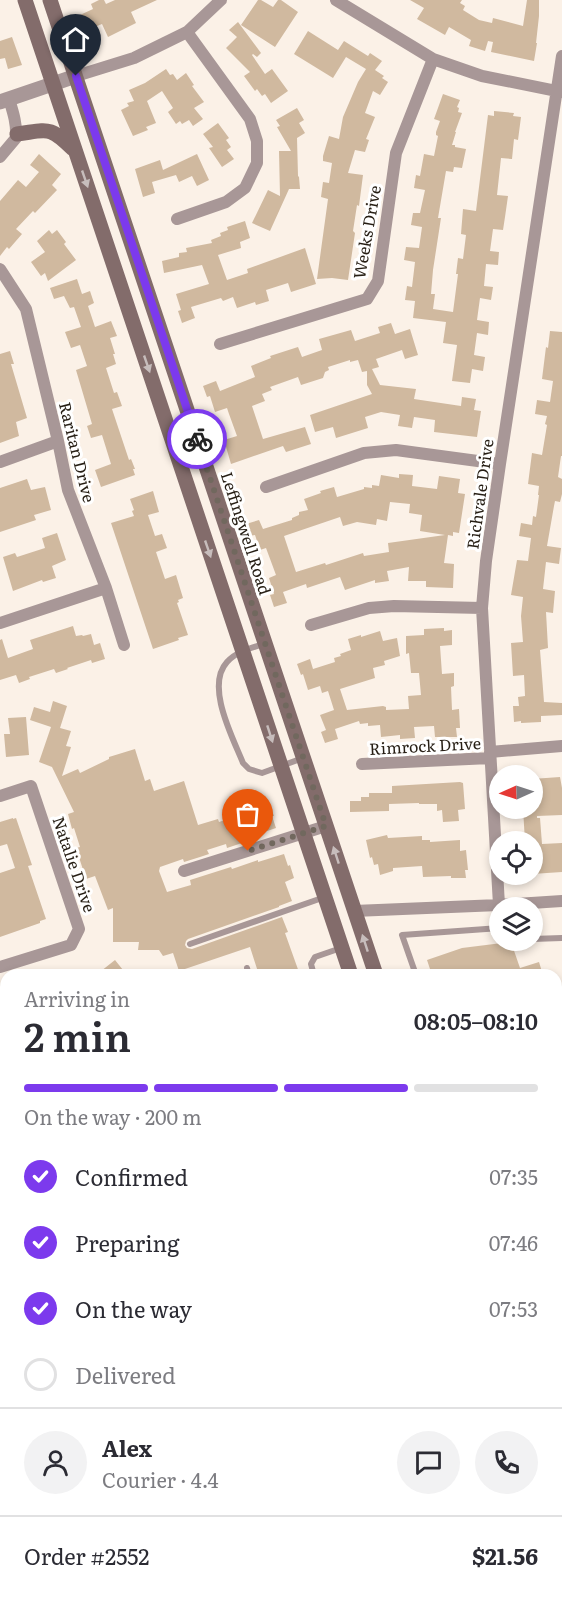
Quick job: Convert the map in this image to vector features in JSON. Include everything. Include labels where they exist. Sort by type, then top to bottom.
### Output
[{"type":"main road","points":[[25,0],[349,969]]},
{"type":"main road","name":"Leffingwell Road","points":[[50,0],[374,969]]},
{"type":"main road","points":[[17,134],[53,132],[75,151]]},
{"type":"street","points":[[0,157],[17,134],[15,116],[4,100],[134,58],[187,32],[221,0]]},
{"type":"street","points":[[336,0],[433,59],[482,76],[560,92]]},
{"type":"street","points":[[177,219],[226,202],[245,188],[257,163],[257,141],[250,119],[187,32]]},
{"type":"street","name":"Richvale Drive","points":[[499,897],[482,608],[486,561],[500,464],[560,92],[562,56]]},
{"type":"street","name":"Weeks Drive","points":[[220,344],[367,299],[378,281],[396,153],[433,59]]},
{"type":"street","name":"Raritan Drive","points":[[0,268],[26,309],[68,490],[106,588],[124,645]]},
{"type":"street","points":[[0,462],[58,441]]},
{"type":"street","points":[[266,487],[364,453],[396,450],[500,464]]},
{"type":"street","points":[[0,623],[106,588]]},
{"type":"street","points":[[311,625],[369,609],[394,606],[482,608]]},
{"type":"street","name":"Rimrock Drive","points":[[362,764],[490,755],[562,746]]},
{"type":"street","name":"Natalie Drive","points":[[0,796],[31,786],[79,929],[71,945],[0,968]]},
{"type":"street","points":[[184,871],[326,826]]},
{"type":"street","points":[[543,902],[562,901]]},
{"type":"street","points":[[354,911],[489,905]]},
{"type":"lane","points":[[265,644],[243,651],[227,662],[219,676],[221,708],[243,763],[249,769],[262,773],[303,758]]},
{"type":"lane","points":[[190,944],[325,897]]},
{"type":"lane","points":[[414,969],[402,935],[489,929]]},
{"type":"lane","points":[[543,939],[562,938]]},
{"type":"lane","points":[[312,969],[311,964],[315,957],[342,948]]},
{"type":"building","points":[[104,0],[106,4],[115,0],[157,0],[131,12],[136,23],[108,37],[102,24],[87,30],[80,15],[93,9],[91,4]]},
{"type":"building","points":[[258,0],[273,7],[278,0],[281,0],[298,12],[275,47],[241,25]]},
{"type":"building","points":[[410,0],[462,0],[460,3],[465,6],[463,10],[479,20],[492,23],[493,18],[523,26],[527,0],[539,0],[534,61],[491,52],[493,42],[488,41],[485,51],[469,46],[471,40],[449,27],[445,35],[417,19],[424,8]]},
{"type":"building","points":[[238,22],[261,53],[257,57],[252,55],[265,74],[272,69],[288,91],[271,103],[265,94],[262,96],[257,89],[255,91],[244,76],[250,72],[226,48],[237,37],[229,30]]},
{"type":"building","points":[[308,31],[338,50],[344,41],[368,56],[370,53],[382,61],[375,70],[388,82],[380,95],[373,91],[365,113],[375,117],[366,139],[369,140],[365,152],[355,150],[348,173],[363,175],[353,231],[355,233],[348,280],[317,279],[328,199],[321,197],[323,182],[329,183],[332,163],[323,161],[323,156],[329,136],[339,139],[343,117],[366,69],[346,57],[333,78],[294,54]]},
{"type":"building","points":[[12,37],[22,65],[8,69],[5,58],[0,59],[0,41]]},
{"type":"building","points":[[166,69],[177,80],[186,73],[204,102],[194,108],[203,119],[193,126],[189,120],[176,124],[168,112],[173,108],[162,91],[147,101],[156,123],[146,127],[148,130],[133,136],[121,110],[129,106],[127,103],[134,101],[129,90],[145,83]]},
{"type":"building","points":[[443,94],[460,100],[457,107],[458,112],[462,113],[452,145],[466,149],[462,168],[454,167],[453,172],[446,171],[438,218],[441,218],[433,270],[431,294],[435,294],[433,309],[453,312],[458,258],[463,259],[466,235],[461,234],[463,209],[476,211],[488,115],[494,116],[494,111],[514,113],[513,116],[521,117],[518,140],[514,139],[512,159],[501,158],[497,195],[508,196],[503,230],[493,229],[490,251],[499,252],[498,265],[486,264],[484,286],[493,287],[491,300],[480,298],[477,320],[489,322],[488,335],[477,333],[474,355],[485,357],[483,371],[472,369],[470,383],[452,381],[457,345],[443,343],[446,322],[413,318],[415,301],[405,300],[407,286],[412,287],[415,262],[404,260],[406,247],[419,248],[422,227],[411,225],[413,213],[420,213],[425,190],[414,188],[416,175],[420,176],[424,154],[434,156],[438,136],[436,132],[440,121],[434,119]]},
{"type":"building","points":[[297,108],[304,120],[299,123],[305,133],[297,138],[300,189],[289,189],[270,231],[252,223],[268,190],[280,196],[279,151],[291,151],[277,127],[280,126],[276,120]]},
{"type":"building","points":[[218,123],[229,138],[226,140],[231,147],[227,150],[234,159],[222,167],[209,148],[213,147],[203,134]]},
{"type":"building","points":[[39,154],[61,174],[52,185],[57,190],[16,229],[22,234],[0,256],[0,201],[18,180],[26,187],[39,172],[30,165]]},
{"type":"building","points":[[197,154],[209,180],[197,186],[192,176],[179,182],[176,175],[152,182],[155,193],[143,197],[135,169],[160,160],[163,170]]},
{"type":"building","points":[[245,221],[250,238],[240,242],[241,248],[218,255],[227,280],[248,273],[247,269],[305,248],[316,284],[291,292],[288,283],[266,290],[269,301],[256,305],[255,302],[237,308],[233,297],[223,301],[221,298],[191,307],[195,318],[182,323],[176,294],[209,284],[202,265],[164,273],[162,261],[179,257],[179,253],[187,252],[186,248],[212,243],[211,240],[228,230],[227,227]]},
{"type":"building","points":[[49,230],[52,234],[57,230],[76,260],[48,281],[45,273],[41,276],[31,262],[45,252],[37,241]]},
{"type":"building","points":[[77,279],[82,294],[90,291],[94,303],[88,306],[95,327],[111,321],[117,336],[110,338],[116,364],[106,368],[114,393],[117,392],[122,406],[112,409],[129,460],[131,459],[135,469],[133,469],[135,475],[101,487],[95,470],[111,464],[102,435],[91,438],[87,426],[92,424],[76,370],[87,366],[80,345],[71,348],[65,332],[81,327],[74,307],[70,308],[64,296],[54,299],[50,288]]},
{"type":"building","points":[[391,323],[395,334],[410,329],[418,355],[405,359],[402,350],[376,359],[379,367],[372,369],[380,385],[416,389],[414,399],[461,406],[462,397],[476,399],[474,410],[481,411],[477,437],[434,432],[435,420],[414,417],[412,428],[398,426],[400,415],[381,412],[365,417],[368,428],[336,438],[333,427],[315,432],[310,415],[372,394],[367,385],[367,371],[362,372],[358,360],[350,362],[350,360],[328,367],[329,370],[325,372],[323,378],[301,385],[298,377],[270,387],[272,390],[262,394],[265,401],[252,406],[263,439],[305,427],[311,444],[286,452],[283,446],[231,464],[224,440],[237,436],[227,408],[215,412],[210,396],[207,397],[203,386],[216,381],[220,391],[255,377],[251,366],[271,358],[270,356],[298,347],[302,357],[322,350],[319,339],[351,330],[355,341],[380,333],[378,327]]},
{"type":"building","points":[[550,331],[562,332],[562,456],[558,477],[562,479],[562,494],[560,502],[555,501],[547,546],[561,548],[559,564],[546,562],[543,589],[555,591],[553,613],[546,612],[548,648],[540,650],[544,702],[562,703],[562,715],[541,716],[541,722],[521,723],[521,721],[514,722],[513,706],[519,706],[518,697],[525,696],[524,675],[513,676],[511,643],[523,642],[521,616],[523,597],[511,595],[517,560],[528,561],[531,538],[519,536],[521,523],[532,525],[533,516],[536,517],[539,486],[528,484],[532,453],[542,455],[547,425],[545,424],[547,416],[535,414],[537,400],[550,402],[553,381],[542,379]]},
{"type":"building","points":[[10,351],[14,364],[11,364],[27,418],[16,422],[19,436],[0,443],[0,354]]},
{"type":"building","points":[[399,474],[413,475],[412,486],[437,489],[439,476],[460,479],[458,493],[465,494],[459,533],[453,532],[453,536],[448,535],[444,563],[454,564],[453,588],[426,587],[426,581],[408,581],[409,567],[387,571],[389,581],[375,583],[375,580],[345,590],[340,577],[307,588],[306,584],[283,592],[287,603],[274,607],[270,595],[274,594],[269,578],[276,575],[266,548],[260,550],[255,535],[249,536],[246,524],[259,520],[263,529],[292,520],[299,515],[299,512],[308,510],[304,499],[321,493],[320,491],[334,487],[337,497],[364,489],[364,487],[379,486],[381,475],[399,478]],"holes":[[[390,502],[410,504],[409,513],[422,515],[420,531],[445,535],[388,543],[389,552],[364,556],[363,553],[296,572],[284,536],[340,517],[343,526],[357,522],[376,525],[377,519],[387,521]]]},
{"type":"building","points":[[27,479],[31,490],[45,487],[51,510],[34,515],[36,520],[0,532],[0,488]]},
{"type":"building","points":[[153,491],[159,512],[148,515],[155,536],[162,534],[167,548],[156,552],[165,579],[176,575],[183,598],[177,603],[188,635],[153,649],[111,523],[134,516],[130,499]]},
{"type":"building","points":[[57,533],[66,560],[52,566],[56,578],[43,582],[42,580],[13,591],[3,557],[15,553],[17,557],[45,548],[42,538]]},
{"type":"building","points":[[73,626],[76,636],[91,634],[94,645],[100,643],[105,659],[92,663],[91,660],[56,673],[54,669],[29,677],[30,679],[19,683],[16,675],[0,680],[0,640],[2,639],[8,658],[33,649],[30,640]]},
{"type":"building","points":[[444,628],[444,631],[452,630],[452,645],[440,646],[442,674],[454,673],[454,686],[451,687],[452,710],[459,709],[460,728],[456,728],[457,737],[435,737],[434,726],[414,727],[415,738],[400,739],[400,735],[381,737],[380,725],[368,726],[368,723],[360,724],[359,721],[335,729],[338,739],[325,743],[321,732],[326,730],[320,715],[334,710],[328,691],[322,693],[320,686],[308,690],[297,664],[310,659],[313,669],[335,662],[334,658],[351,650],[348,639],[380,631],[383,641],[397,638],[400,656],[384,661],[385,665],[373,668],[375,678],[340,689],[347,710],[383,706],[386,710],[409,709],[408,696],[421,695],[419,673],[411,673],[409,653],[406,654],[406,636],[424,635],[424,629]]},
{"type":"building","points":[[53,701],[67,706],[60,728],[71,731],[66,746],[71,747],[62,776],[78,769],[80,773],[109,757],[135,749],[145,781],[150,779],[154,791],[184,781],[198,825],[218,819],[219,822],[243,814],[242,811],[269,803],[276,828],[250,837],[251,840],[227,848],[226,844],[207,850],[209,854],[184,862],[183,859],[160,867],[159,871],[167,892],[191,885],[190,880],[284,854],[294,878],[285,882],[292,901],[188,939],[185,945],[192,949],[282,917],[298,969],[257,969],[250,947],[185,969],[178,969],[173,953],[163,956],[159,950],[138,950],[139,942],[113,942],[113,908],[108,910],[95,876],[86,879],[76,848],[80,847],[68,814],[74,812],[52,767],[39,762],[51,727],[30,720],[34,707],[50,712]]},
{"type":"building","points":[[26,717],[29,755],[6,757],[4,734],[10,734],[8,718]]},
{"type":"building","points":[[560,777],[562,815],[543,816],[543,778]]},
{"type":"building","points":[[463,783],[465,809],[458,810],[459,821],[443,822],[442,810],[437,811],[437,804],[389,804],[389,811],[350,812],[350,801],[361,801],[361,797],[369,797],[369,793],[392,793],[392,786]]},
{"type":"building","points":[[16,818],[32,865],[28,866],[46,919],[0,937],[0,873],[15,868],[7,844],[0,846],[0,822]]},
{"type":"building","points":[[524,819],[540,819],[541,831],[524,831]]},
{"type":"building","points":[[387,835],[388,838],[422,836],[422,840],[430,840],[430,842],[460,840],[460,851],[466,850],[468,870],[465,870],[466,878],[423,877],[422,866],[393,868],[393,871],[380,875],[378,864],[374,865],[372,857],[370,858],[366,840]]},
{"type":"building","points":[[562,843],[562,872],[543,873],[543,844]]},
{"type":"building","points":[[489,945],[489,951],[514,951],[520,968],[539,962],[541,969],[430,969],[427,960],[462,948]]},
{"type":"building","points":[[115,960],[122,969],[104,969]]},
{"type":"way so far","points":[[197,439],[326,826],[248,851]]},
{"type":"route","points":[[76,76],[197,439]]}]
